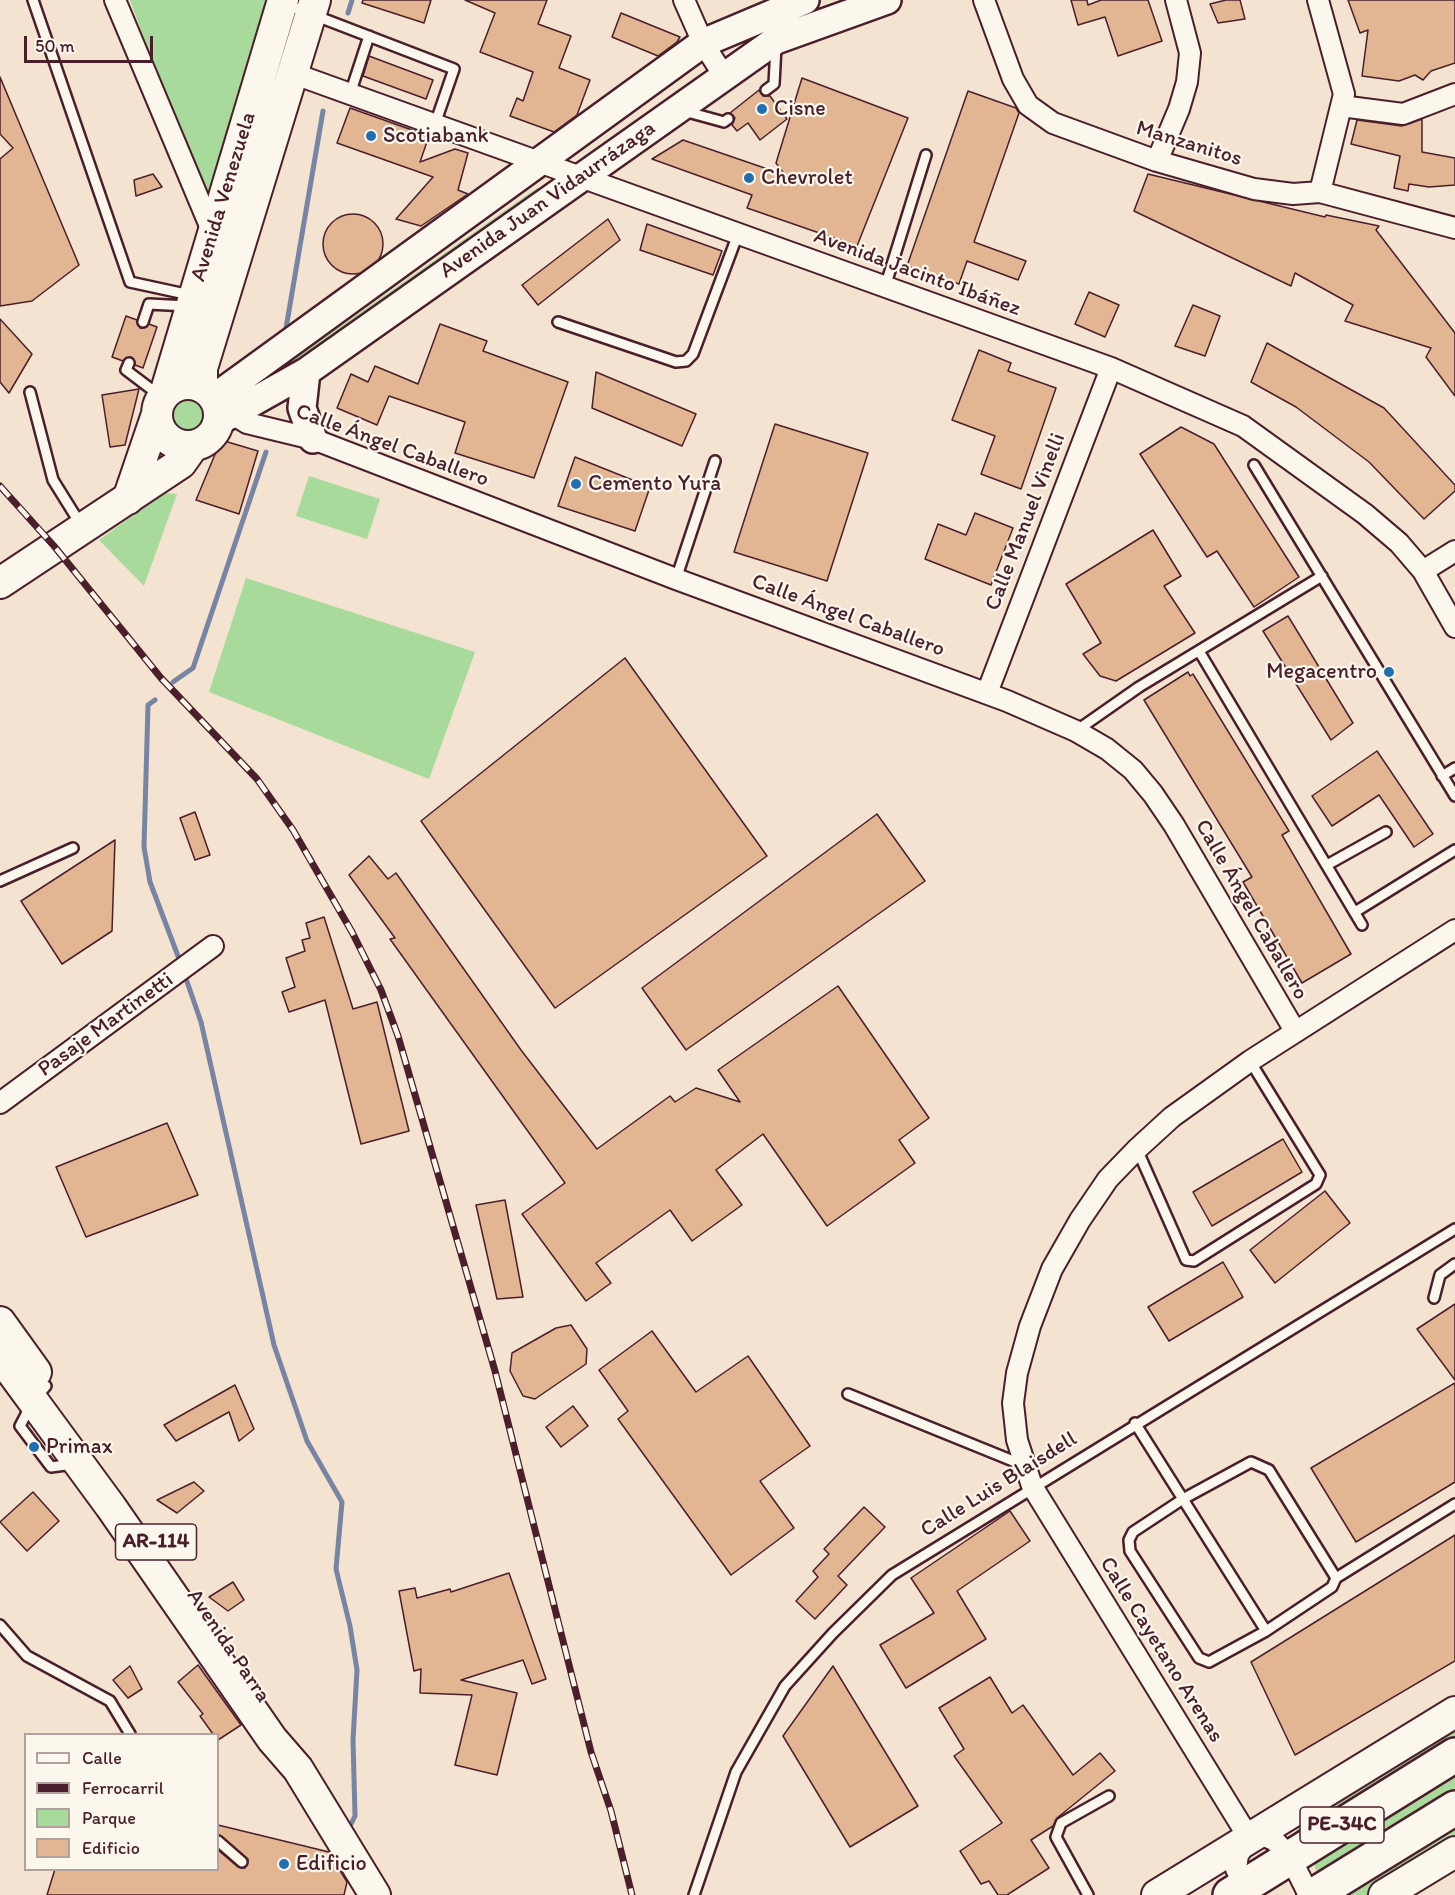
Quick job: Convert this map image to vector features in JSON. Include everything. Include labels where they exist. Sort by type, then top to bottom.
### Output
[{"type":"highway","name":"PE-34C","points":[[1242,1892],[1290,1857],[1455,1755]]},
{"type":"highway","name":"PE-34C","points":[[1311,1895],[1455,1808]]},
{"type":"main road","name":"Avenida Juan Vidaurrázaga","points":[[217,416],[471,212],[703,43],[805,0]]},
{"type":"main road","name":"Avenida Juan Vidaurrázaga","points":[[217,416],[306,372],[776,40],[887,0]]},
{"type":"main road","name":"Avenida Venezuela","points":[[217,416],[202,368],[226,243],[283,2]]},
{"type":"main road","name":"Avenida Venezuela","points":[[161,403],[191,301],[226,243],[292,73],[313,6]]},
{"type":"main road","points":[[471,212],[492,240]]},
{"type":"main road","points":[[306,372],[302,408],[313,439]]},
{"type":"main road","points":[[128,499],[161,403],[186,384],[217,416]]},
{"type":"main road","points":[[161,403],[159,427],[172,443],[217,416]]},
{"type":"main road","points":[[0,583],[181,463],[217,416]]},
{"type":"main road","name":"Avenida Parra","points":[[0,1322],[79,1463],[272,1739],[300,1772],[375,1895]]},
{"type":"main road","name":"Avenida Parra","points":[[0,1356],[39,1393],[127,1498],[284,1727],[300,1772]]},
{"type":"main road","points":[[1157,1895],[1455,1712]]},
{"type":"main road","points":[[1384,1895],[1455,1852]]},
{"type":"street","points":[[115,0],[226,243]]},
{"type":"street","points":[[684,0],[703,43],[724,76]]},
{"type":"street","name":"Manzanitos","points":[[984,0],[1013,79],[1028,105],[1053,123],[1157,161],[1254,189],[1293,194],[1320,192],[1455,228]]},
{"type":"street","points":[[1157,161],[1179,109],[1187,82],[1190,53],[1176,0]]},
{"type":"street","points":[[1318,0],[1344,94],[1320,192]]},
{"type":"street","name":"Avenida Jacinto Ibáñez","points":[[292,73],[1111,368],[1243,426],[1365,514],[1400,543],[1423,571],[1455,627]]},
{"type":"street","points":[[1341,106],[1403,114],[1455,94]]},
{"type":"street","name":"Calle Manuel Vinelli","points":[[987,693],[1111,368]]},
{"type":"street","name":"Calle Ángel Caballero","points":[[217,416],[313,439],[676,579],[987,693],[1076,730],[1107,749],[1133,770],[1153,794],[1174,825],[1294,1031]]},
{"type":"street","points":[[1423,571],[1455,551]]},
{"type":"street","name":"Calle Cayetano Arenas","points":[[1249,1838],[1032,1486],[1017,1440],[1012,1403],[1017,1373],[1030,1326],[1052,1269],[1080,1220],[1108,1179],[1137,1149],[1172,1117],[1250,1061],[1455,930]]},
{"type":"street","name":"Pasaje Martinetti","points":[[0,1103],[213,946]]},
{"type":"street","points":[[1242,1892],[1236,1869],[1238,1855],[1249,1838],[1264,1836],[1274,1840],[1290,1857],[1311,1895]]},
{"type":"lane","points":[[33,0],[130,282],[191,301]]},
{"type":"lane","points":[[283,2],[313,6],[369,36],[454,69],[435,124]]},
{"type":"lane","points":[[350,94],[369,36]]},
{"type":"lane","points":[[766,90],[774,84],[776,40]]},
{"type":"lane","points":[[676,109],[724,122],[728,119]]},
{"type":"lane","points":[[885,287],[926,155]]},
{"type":"lane","points":[[558,321],[676,362],[686,361],[693,354],[738,234]]},
{"type":"lane","points":[[142,322],[149,304],[191,301]]},
{"type":"lane","points":[[129,363],[126,370],[161,403]]},
{"type":"lane","points":[[30,392],[53,480],[83,527]]},
{"type":"lane","points":[[676,579],[715,461]]},
{"type":"lane","points":[[1254,465],[1455,796]]},
{"type":"lane","points":[[1076,730],[1322,576]]},
{"type":"lane","points":[[1199,651],[1362,925]]},
{"type":"lane","points":[[1442,776],[1455,768]]},
{"type":"lane","points":[[1327,866],[1386,832]]},
{"type":"lane","points":[[0,881],[73,848]]},
{"type":"lane","points":[[1355,912],[1455,850]]},
{"type":"lane","points":[[1137,1149],[1186,1260],[1194,1261],[1316,1184],[1320,1175],[1250,1061]]},
{"type":"lane","name":"Calle Luis Blaisdell","points":[[694,1895],[736,1772],[785,1686],[833,1633],[892,1575],[1032,1486],[1455,1229]]},
{"type":"lane","points":[[1434,1298],[1440,1275],[1455,1264]]},
{"type":"lane","points":[[848,1394],[1025,1466]]},
{"type":"lane","points":[[1135,1424],[1266,1631]]},
{"type":"lane","points":[[1336,1578],[1269,1470],[1251,1462],[1183,1499],[1133,1532],[1129,1540],[1130,1551],[1199,1658],[1209,1662],[1266,1631],[1332,1587],[1336,1578],[1455,1504]]},
{"type":"lane","points":[[0,1625],[27,1656],[110,1701],[129,1733]]},
{"type":"lane","points":[[1088,1895],[1056,1838],[1061,1823],[1109,1796]]},
{"type":"lane","points":[[219,1842],[242,1863]]},
{"type":"green space","points":[[130,0],[272,0],[213,192],[198,188]]},
{"type":"green space","points":[[537,188],[546,194],[312,359],[249,391]]},
{"type":"green space","points":[[186,393],[200,398],[205,412],[200,426],[186,431],[172,426],[167,412],[172,398]]},
{"type":"green space","points":[[309,476],[380,499],[367,539],[296,516]]},
{"type":"green space","points":[[164,493],[177,494],[144,586],[99,540]]},
{"type":"green space","points":[[246,578],[475,652],[429,779],[209,692]]},
{"type":"green space","points":[[1455,1722],[1455,1743],[1301,1834],[1295,1830],[1294,1826]]},
{"type":"green space","points":[[1455,1768],[1455,1796],[1321,1874],[1316,1870],[1313,1862]]},
{"type":"green space","points":[[1455,1824],[1455,1842],[1369,1895],[1339,1895]]},
{"type":"building","points":[[363,0],[431,0],[424,23],[362,3]]},
{"type":"building","points":[[465,0],[547,0],[538,24],[571,36],[559,68],[590,80],[577,115],[554,132],[510,116],[517,98],[523,101],[533,72],[480,52],[495,13]]},
{"type":"building","points":[[1071,0],[1087,0],[1088,5],[1101,0],[1148,0],[1162,41],[1118,56],[1105,17],[1078,25]]},
{"type":"building","points":[[1226,0],[1240,0],[1245,19],[1218,23],[1210,4]]},
{"type":"building","points":[[1348,0],[1455,0],[1455,63],[1431,71],[1423,80],[1415,75],[1399,81],[1362,76],[1368,30],[1360,33]]},
{"type":"building","points":[[621,13],[680,37],[677,42],[658,56],[612,37]]},
{"type":"building","points":[[369,56],[433,80],[426,99],[363,76]]},
{"type":"building","points":[[0,77],[79,265],[32,301],[0,306],[0,159],[13,148],[0,134]]},
{"type":"building","points":[[802,78],[908,118],[857,246],[747,208],[752,195],[652,159],[683,140],[785,175],[776,163]]},
{"type":"building","points":[[759,90],[763,96],[770,96],[787,119],[760,140],[748,123],[737,131],[732,125],[735,118],[730,113]]},
{"type":"building","points":[[968,91],[1016,108],[1019,113],[974,242],[1026,261],[1018,280],[967,261],[959,284],[907,266]]},
{"type":"building","points":[[350,108],[429,136],[420,162],[455,149],[468,153],[458,190],[468,194],[421,226],[396,219],[433,177],[337,143]]},
{"type":"building","points":[[1422,119],[1422,152],[1455,158],[1455,185],[1429,187],[1409,184],[1408,191],[1394,188],[1400,156],[1351,144],[1357,120],[1402,126]]},
{"type":"building","points":[[153,174],[162,187],[136,196],[134,180]]},
{"type":"building","points":[[1148,174],[1325,217],[1326,215],[1379,226],[1376,230],[1455,333],[1455,396],[1426,357],[1431,348],[1345,321],[1353,305],[1295,273],[1291,286],[1134,211]]},
{"type":"building","points":[[353,214],[370,219],[378,227],[383,244],[378,261],[370,269],[353,274],[336,269],[328,261],[323,244],[328,227],[336,219]]},
{"type":"building","points":[[608,219],[620,240],[538,305],[522,285]]},
{"type":"building","points":[[647,224],[722,251],[713,275],[640,250]]},
{"type":"building","points":[[1089,292],[1119,305],[1105,337],[1075,324]]},
{"type":"building","points":[[1193,305],[1220,316],[1205,356],[1175,346]]},
{"type":"building","points":[[126,316],[137,320],[140,328],[149,324],[157,327],[143,368],[135,365],[131,357],[123,361],[112,357]]},
{"type":"building","points":[[0,319],[32,354],[9,393],[0,382]]},
{"type":"building","points":[[440,324],[487,341],[483,351],[568,382],[534,478],[455,453],[465,422],[389,396],[377,425],[337,408],[351,374],[368,382],[375,366],[418,384]]},
{"type":"building","points":[[1267,343],[1384,408],[1455,485],[1455,491],[1424,519],[1369,462],[1296,407],[1251,382]]},
{"type":"building","points":[[979,350],[1011,363],[1008,371],[1056,388],[1021,489],[981,474],[995,436],[952,420]]},
{"type":"building","points":[[596,372],[696,414],[682,446],[592,408]]},
{"type":"building","points":[[139,389],[125,445],[110,447],[102,395]]},
{"type":"building","points":[[775,424],[868,453],[827,581],[734,552]]},
{"type":"building","points":[[1181,427],[1214,444],[1299,577],[1254,607],[1217,551],[1207,557],[1140,454]]},
{"type":"building","points":[[221,440],[258,451],[239,514],[196,500]]},
{"type":"building","points":[[575,457],[650,487],[635,531],[558,506]]},
{"type":"building","points":[[975,513],[1013,528],[991,585],[925,559],[938,524],[966,535]]},
{"type":"building","points":[[1153,530],[1181,576],[1164,586],[1195,633],[1116,681],[1100,676],[1083,654],[1101,643],[1066,584]]},
{"type":"building","points":[[1288,616],[1353,723],[1331,740],[1263,631]]},
{"type":"building","points":[[625,658],[767,856],[555,1008],[421,821]]},
{"type":"building","points":[[1188,672],[1190,676],[1193,674],[1289,831],[1282,835],[1351,954],[1302,983],[1243,882],[1252,877],[1144,700]]},
{"type":"building","points":[[1377,751],[1433,834],[1414,847],[1379,795],[1332,826],[1312,796]]},
{"type":"building","points":[[195,812],[210,855],[195,860],[180,818]]},
{"type":"building","points":[[877,814],[925,881],[686,1050],[642,988]]},
{"type":"building","points":[[115,840],[112,931],[62,964],[21,901]]},
{"type":"building","points":[[369,856],[388,879],[396,873],[521,1050],[597,1149],[670,1096],[675,1102],[696,1088],[740,1102],[718,1070],[838,986],[929,1118],[899,1140],[915,1163],[827,1226],[763,1134],[716,1170],[742,1205],[692,1241],[670,1210],[596,1263],[611,1283],[586,1301],[522,1214],[565,1183],[390,939],[395,938],[349,875]]},
{"type":"building","points":[[324,917],[353,1009],[377,1002],[409,1131],[361,1144],[325,1000],[289,1012],[282,992],[295,987],[286,958],[305,951],[302,940],[310,938],[306,923]]},
{"type":"building","points":[[167,1123],[198,1195],[86,1237],[56,1167]]},
{"type":"building","points":[[1283,1139],[1302,1172],[1212,1226],[1193,1192]]},
{"type":"building","points":[[1325,1191],[1350,1223],[1275,1283],[1250,1250]]},
{"type":"building","points":[[505,1200],[523,1297],[497,1299],[476,1205]]},
{"type":"building","points":[[1223,1262],[1243,1297],[1169,1341],[1148,1307]]},
{"type":"building","points":[[1455,1304],[1455,1380],[1417,1329]]},
{"type":"building","points":[[571,1325],[587,1349],[586,1364],[535,1399],[523,1396],[510,1371],[512,1353],[556,1328]]},
{"type":"building","points":[[652,1331],[696,1392],[748,1356],[810,1446],[760,1481],[794,1528],[731,1575],[618,1419],[628,1411],[599,1370]]},
{"type":"building","points":[[1455,1383],[1455,1482],[1356,1542],[1311,1468]]},
{"type":"building","points":[[235,1385],[254,1429],[239,1441],[229,1412],[176,1441],[164,1425]]},
{"type":"building","points":[[573,1406],[588,1426],[561,1447],[546,1427]]},
{"type":"building","points":[[194,1482],[204,1491],[177,1513],[157,1500]]},
{"type":"building","points":[[33,1492],[59,1521],[27,1551],[0,1522]]},
{"type":"building","points":[[864,1507],[885,1527],[838,1576],[847,1585],[815,1619],[796,1601],[818,1577],[813,1571],[829,1554],[824,1549]]},
{"type":"building","points":[[1010,1511],[1030,1541],[957,1591],[986,1639],[906,1688],[880,1645],[934,1613],[911,1578]]},
{"type":"building","points":[[1455,1535],[1455,1661],[1295,1755],[1251,1662]]},
{"type":"building","points":[[509,1573],[546,1679],[532,1684],[523,1660],[461,1680],[517,1693],[497,1775],[455,1765],[472,1695],[420,1693],[421,1669],[414,1671],[399,1591],[415,1588],[417,1598],[450,1589],[451,1592]]},
{"type":"building","points":[[233,1582],[244,1600],[228,1611],[209,1597]]},
{"type":"building","points":[[198,1665],[241,1725],[219,1739],[219,1733],[212,1733],[200,1716],[203,1714],[178,1682]]},
{"type":"building","points":[[130,1666],[142,1689],[128,1698],[113,1680]]},
{"type":"building","points":[[833,1666],[918,1806],[850,1847],[783,1736]]},
{"type":"building","points":[[990,1677],[1012,1713],[1023,1705],[1073,1775],[1100,1753],[1115,1771],[1057,1818],[1053,1826],[1031,1840],[1049,1868],[1007,1895],[998,1895],[989,1881],[981,1884],[960,1851],[1002,1823],[954,1756],[964,1749],[939,1708]]},
{"type":"building","name":"Edificio","points":[[219,1825],[329,1852],[347,1882],[344,1895],[47,1895],[54,1871],[219,1871],[219,1851],[238,1867],[245,1868],[248,1859],[219,1835]]},
{"type":"waterway","points":[[348,13],[352,0]]},
{"type":"waterway","points":[[285,334],[323,111]]},
{"type":"waterway","points":[[173,682],[193,668],[266,452]]},
{"type":"waterway","points":[[155,700],[148,705],[144,847],[150,882],[181,964]]},
{"type":"waterway","points":[[184,973],[201,1022],[274,1345],[307,1441],[342,1502],[336,1569],[350,1626],[357,1670],[353,1740],[355,1816],[348,1830]]},
{"type":"railway","points":[[0,486],[54,546],[161,678],[257,779],[293,830],[352,932],[381,990],[398,1036],[495,1371],[591,1752],[611,1811],[632,1895]]},
{"type":"place","name":"Cisne","points":[[762,109]]},
{"type":"place","name":"Scotiabank","points":[[371,136]]},
{"type":"place","name":"Chevrolet","points":[[749,178]]},
{"type":"place","name":"Cemento Yura","points":[[576,484]]},
{"type":"place","name":"Megacentro","points":[[1389,672]]},
{"type":"place","name":"Primax","points":[[34,1447]]},
{"type":"place","name":"Edificio","points":[[284,1864]]}]
